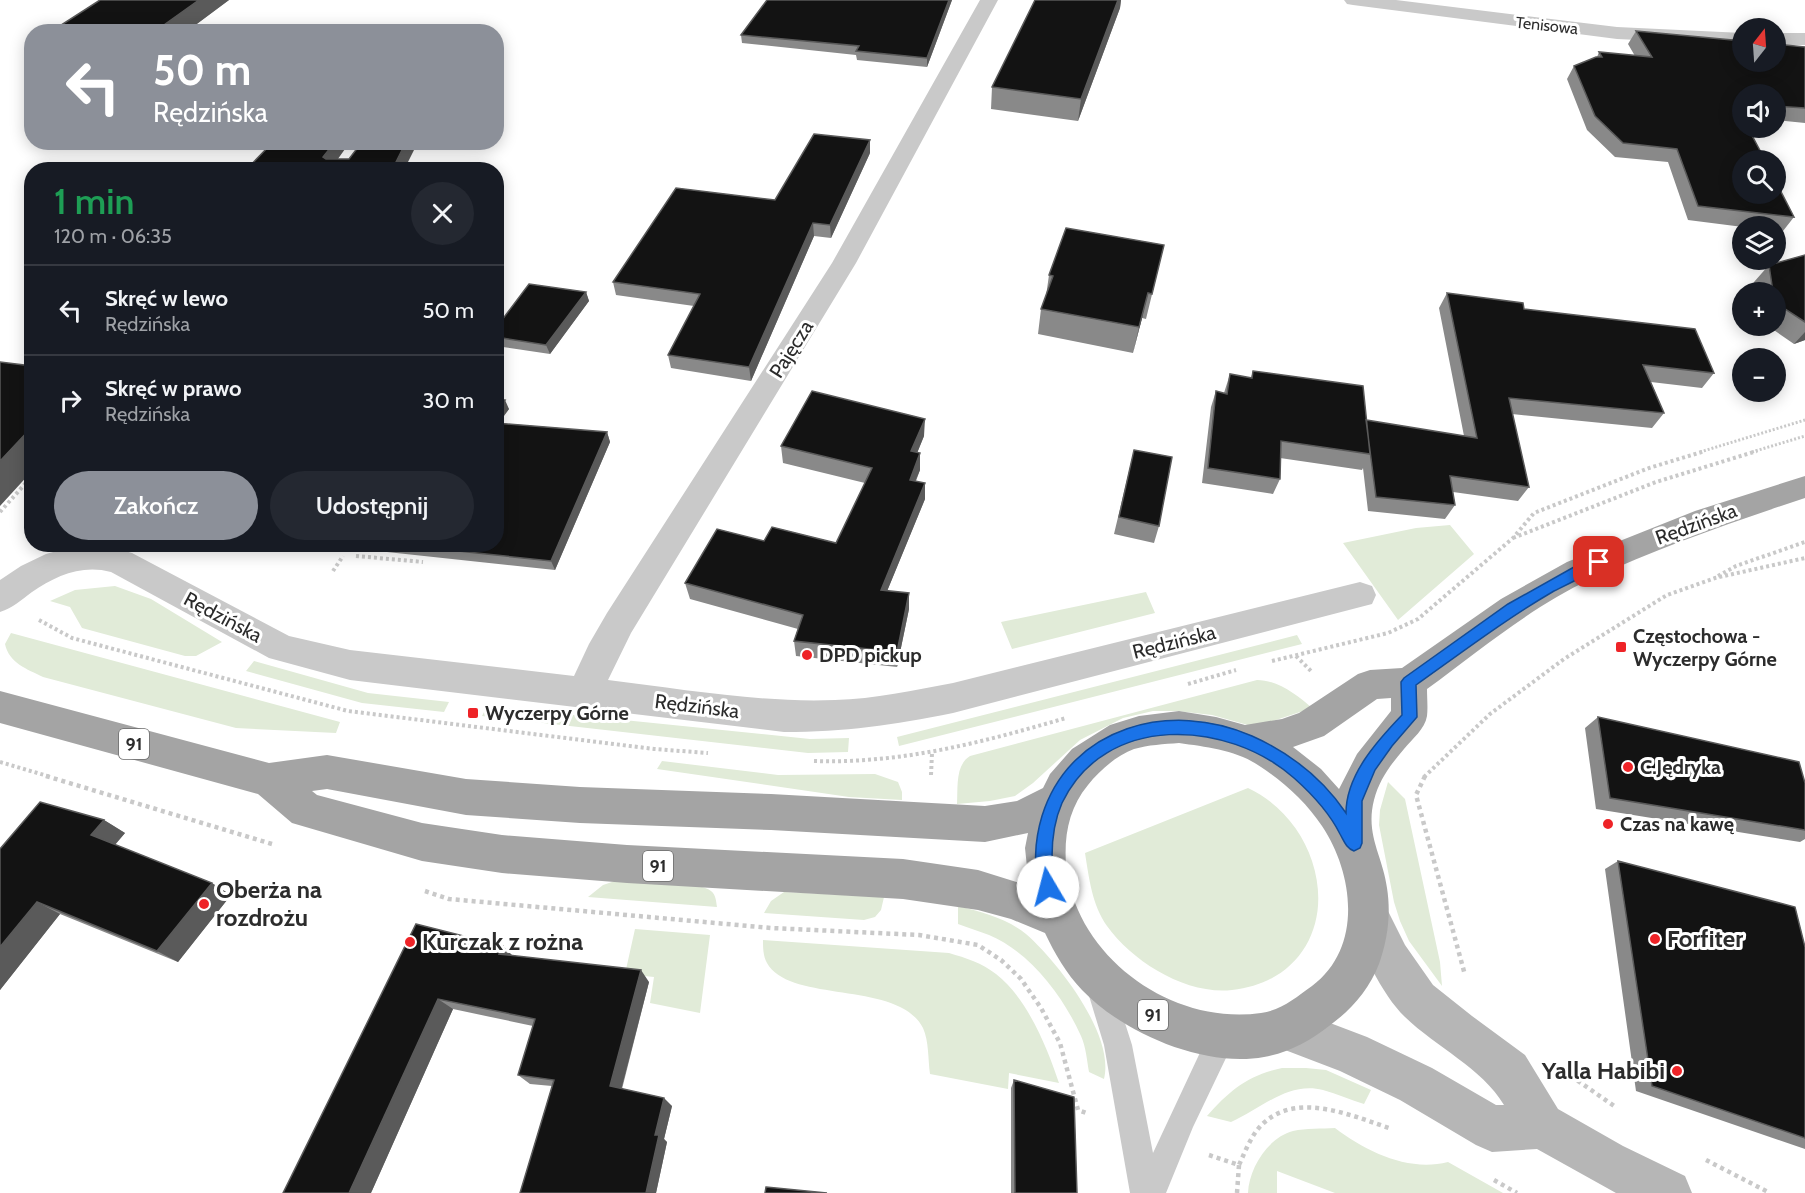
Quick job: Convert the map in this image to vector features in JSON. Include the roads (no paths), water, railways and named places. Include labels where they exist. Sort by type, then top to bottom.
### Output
[{"type":"main road","name":"Rędzińska","points":[[1409,682],[1513,608],[1578,571],[1706,519],[1805,487]]},
{"type":"main road","name":"91","points":[[1246,741],[1282,735],[1311,725],[1370,685],[1409,682],[1409,717],[1386,741],[1369,766],[1354,801],[1354,843]]},
{"type":"main road","name":"91","points":[[0,707],[269,780],[327,772],[466,796],[580,805],[771,812],[985,824],[1020,818],[1054,802]]},
{"type":"main road","name":"91","points":[[1179,727],[1213,731],[1246,741],[1273,754],[1298,771],[1339,817],[1354,843],[1363,868],[1368,892],[1369,917],[1363,953],[1347,985],[1321,1010],[1288,1029],[1256,1037],[1222,1037],[1176,1026],[1158,1018],[1133,1005],[1096,974],[1074,947],[1058,918],[1048,887],[1044,857],[1046,828],[1054,802],[1070,776],[1091,754],[1118,739],[1147,730],[1179,727]]},
{"type":"main road","name":"91","points":[[269,780],[306,810],[422,842],[502,854],[627,864],[903,879],[978,890],[1012,899],[1058,918]]},
{"type":"main road","points":[[1369,917],[1390,960],[1419,1000],[1456,1032],[1509,1071],[1542,1125],[1606,1163],[1668,1193]]},
{"type":"main road","points":[[1288,1029],[1416,1084],[1492,1129],[1542,1125]]},
{"type":"street","name":"Pajęcza","points":[[585,693],[601,654],[619,623],[844,263],[989,0]]},
{"type":"street","name":"Tenisowa","points":[[1353,0],[1617,33],[1732,38]]},
{"type":"street","points":[[1786,39],[1805,39]]},
{"type":"street","name":"Rędzińska","points":[[0,599],[51,556],[77,558],[98,556],[121,562],[281,648],[350,665],[784,716],[871,713],[953,698],[1360,595]]},
{"type":"lane","points":[[1096,974],[1118,1045],[1145,1193]]},
{"type":"lane","points":[[1151,1193],[1222,1037]]},
{"type":"place","name":"Częstochowa - Wyczerpy Górne","points":[[1621,647]]},
{"type":"place","name":"DPD pickup","points":[[807,655]]},
{"type":"place","name":"Wyczerpy Górne","points":[[473,713]]},
{"type":"place","name":"C.Jędryka","points":[[1628,767]]},
{"type":"place","name":"Czas na kawę","points":[[1608,824]]},
{"type":"place","name":"Oberża na rozdrożu","points":[[204,904]]},
{"type":"place","name":"Forfiter","points":[[1655,939]]},
{"type":"place","name":"Kurczak z rożna","points":[[410,942]]},
{"type":"place","name":"Yalla Habibi","points":[[1677,1071]]}]
